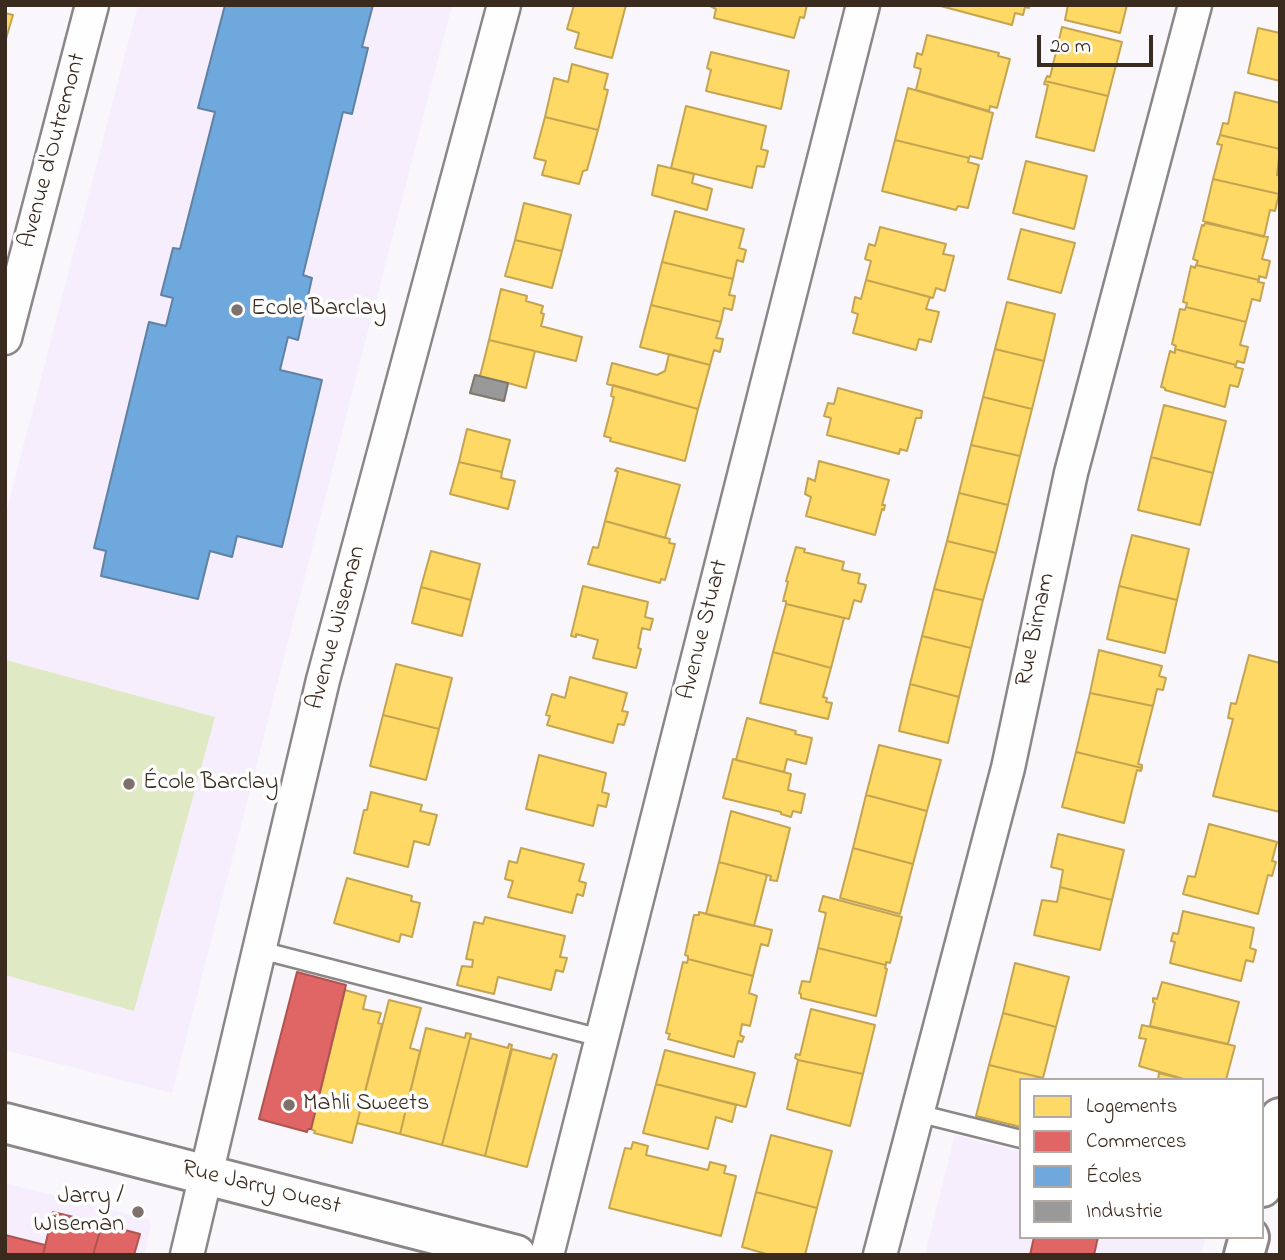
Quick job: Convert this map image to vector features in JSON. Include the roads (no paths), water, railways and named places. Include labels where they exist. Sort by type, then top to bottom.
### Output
[{"type":"main road","points":[[1264,1179],[1280,1118]]},
{"type":"main road","name":"Rue Jarry Ouest","points":[[5,1123],[516,1255]]},
{"type":"street","name":"Avenue d'Outremont","points":[[5,338],[92,5]]},
{"type":"street","name":"Avenue Wiseman","points":[[187,1255],[323,680],[504,5]]},
{"type":"street","name":"Avenue Stuart","points":[[547,1255],[863,5]]},
{"type":"street","name":"Rue Birnam","points":[[880,1255],[1008,768],[1071,473],[1195,5]]},
{"type":"lane","points":[[260,950],[601,1038]]},
{"type":"lane","points":[[917,1113],[1019,1138]]},
{"type":"place","name":"Ecole Barclay","points":[[237,310]]},
{"type":"place","name":"École Barclay","points":[[129,784]]},
{"type":"place","name":"Mahli Sweets","points":[[289,1105]]},
{"type":"place","name":"Jarry / Wiseman","points":[[138,1212]]}]
